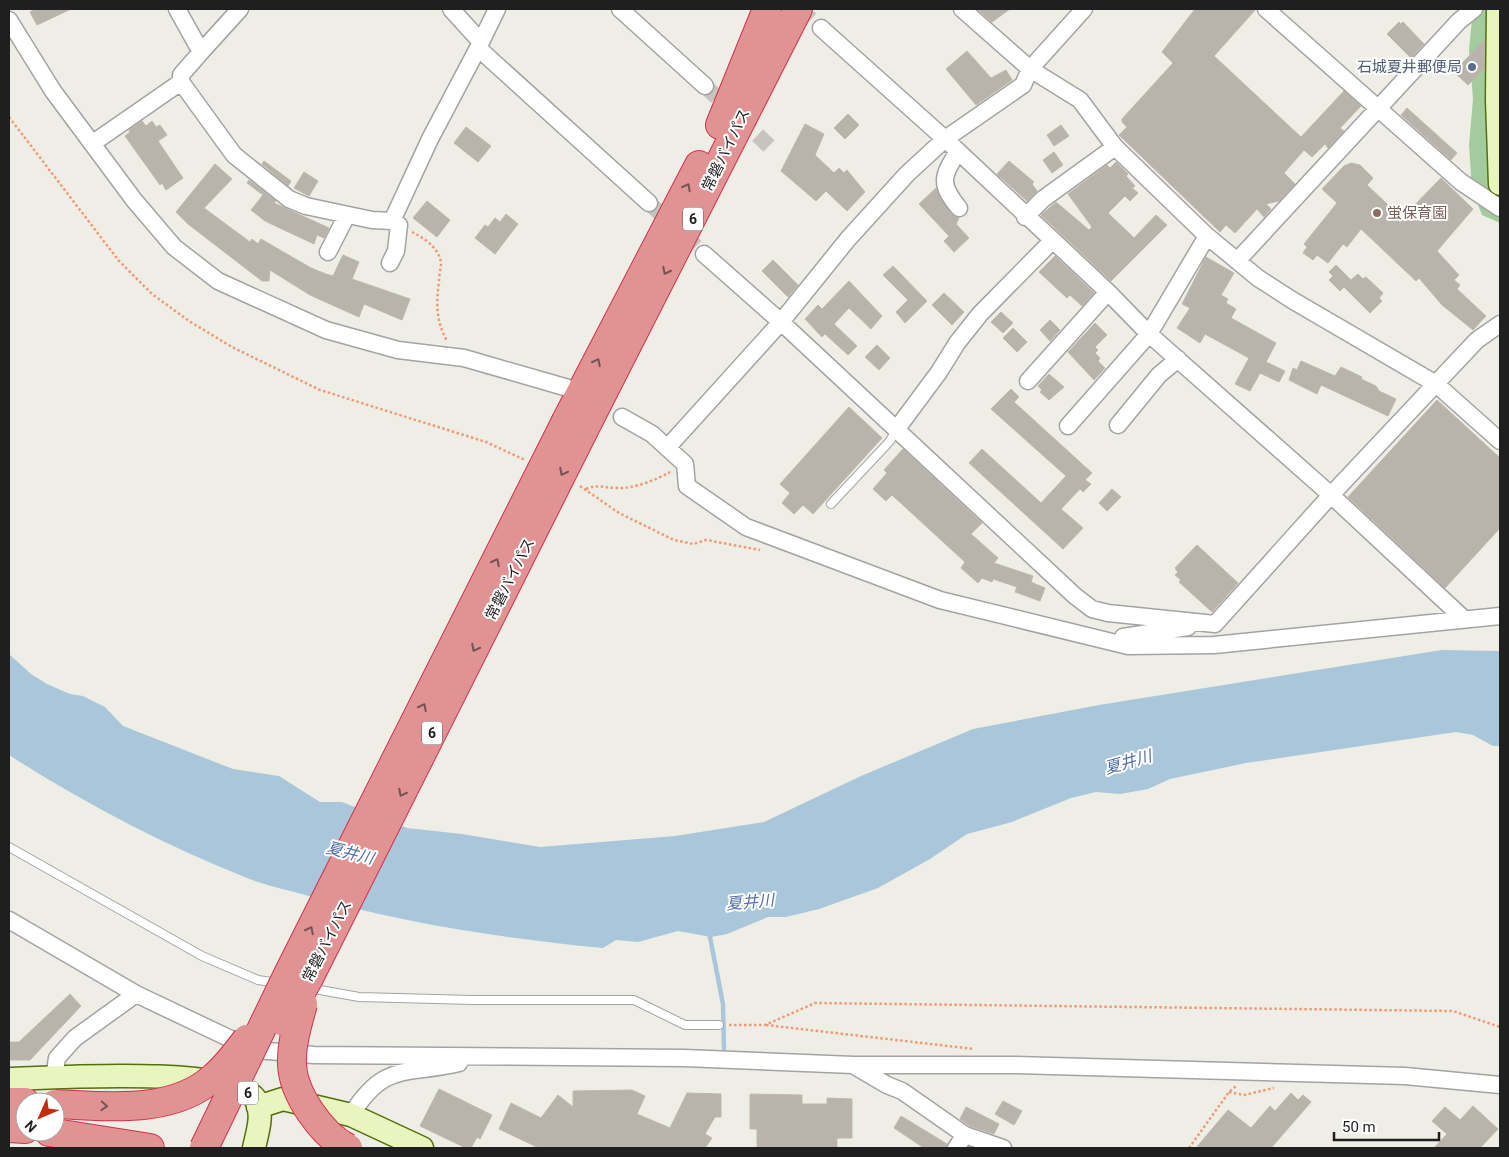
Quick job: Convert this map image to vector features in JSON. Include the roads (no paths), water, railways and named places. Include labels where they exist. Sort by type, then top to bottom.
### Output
[{"type":"highway","points":[[720,126],[767,9]]},
{"type":"highway","name":"常磐バイパス","points":[[204,1148],[299,976],[576,425],[720,126],[780,9]]},
{"type":"highway","name":"常磐バイパス","points":[[576,425],[685,234],[729,142],[798,9]]},
{"type":"highway","points":[[685,234],[715,194],[816,19]]},
{"type":"highway","points":[[55,1091],[135,1106],[179,1098],[196,1090],[214,1078],[232,1059],[299,976]]},
{"type":"highway","name":"常磐バイパス","points":[[220,1148],[276,1037],[299,976]]},
{"type":"highway","name":"6","points":[[299,976],[292,1065],[300,1093],[312,1114],[324,1128],[348,1148]]},
{"type":"highway","points":[[65,1135],[150,1148]]},
{"type":"street","points":[[177,9],[201,52]]},
{"type":"street","points":[[240,9],[181,75],[181,82],[234,155],[289,199],[306,206],[372,220],[392,221],[430,139],[497,9]]},
{"type":"street","points":[[451,9],[479,45],[649,204]]},
{"type":"street","points":[[620,9],[705,86]]},
{"type":"street","points":[[962,9],[1030,69],[1080,100],[1115,147],[1207,236],[1237,261],[1292,300],[1436,384],[1500,441]]},
{"type":"street","points":[[667,448],[781,322],[848,239],[908,174],[945,139],[1023,85],[1030,69],[1084,9]]},
{"type":"street","points":[[1266,9],[1461,182],[1500,208]]},
{"type":"street","points":[[1237,261],[1459,21],[1474,9]]},
{"type":"street","points":[[1498,9],[1497,100],[1500,184]]},
{"type":"street","points":[[816,19],[945,139],[1025,217],[1108,292],[1150,334],[1331,495],[1464,619]]},
{"type":"street","points":[[9,20],[53,91],[134,200],[174,247],[218,281],[326,330],[398,350],[464,358],[568,388]]},
{"type":"street","points":[[93,143],[181,82]]},
{"type":"street","points":[[1025,217],[1043,199],[1115,147]]},
{"type":"street","points":[[958,152],[946,177],[945,188],[959,208]]},
{"type":"street","points":[[328,252],[347,214]]},
{"type":"street","points":[[390,263],[396,251],[399,225]]},
{"type":"street","points":[[1068,426],[1150,334],[1207,236]]},
{"type":"street","points":[[896,430],[939,372],[957,343],[980,314],[1052,241]]},
{"type":"street","points":[[704,254],[781,322],[1075,596],[1092,608],[1127,616],[1210,623],[1236,642]]},
{"type":"street","points":[[1028,381],[1108,292]]},
{"type":"street","points":[[1104,640],[1210,623],[1477,340],[1500,324]]},
{"type":"street","points":[[1118,425],[1159,375],[1178,359]]},
{"type":"street","points":[[622,417],[652,434],[685,464],[687,486],[746,528],[940,600],[1128,646],[1214,645],[1500,616]]},
{"type":"street","points":[[9,920],[136,994],[256,1050],[314,1055],[684,1058],[853,1065],[1016,1065],[1405,1076],[1500,1085]]},
{"type":"street","points":[[55,1091],[57,1058],[75,1038],[136,994]]},
{"type":"street","points":[[351,1115],[364,1094],[384,1077],[408,1070],[438,1068],[482,1057]]},
{"type":"street","points":[[853,1065],[887,1086],[902,1091],[960,1142],[1003,1148]]},
{"type":"street","points":[[9,1079],[55,1091],[95,1075],[188,1078],[241,1089],[255,1099],[260,1115],[254,1148]]},
{"type":"street","points":[[258,1107],[284,1099],[351,1115],[422,1148]]},
{"type":"lane","points":[[831,504],[890,441],[896,430]]},
{"type":"lane","points":[[9,847],[202,956],[258,980],[360,997],[473,1000],[634,1000],[685,1025],[719,1025]]},
{"type":"water","name":"夏井川","points":[[1442,650],[1500,651],[1500,746],[1493,746],[1473,735],[1456,732],[1246,763],[1170,779],[1148,789],[1120,794],[1096,792],[1071,798],[1012,822],[967,834],[930,859],[878,888],[819,909],[786,917],[768,917],[727,934],[711,937],[678,931],[638,942],[616,940],[603,948],[528,940],[454,929],[381,915],[262,883],[185,852],[125,822],[66,790],[9,755],[9,654],[31,674],[47,684],[70,694],[83,696],[105,707],[123,726],[233,769],[279,776],[320,802],[342,802],[407,828],[462,834],[540,847],[675,836],[764,822],[861,776],[973,729],[1099,705]]},
{"type":"waterway","points":[[709,932],[723,1004],[724,1049]]},
{"type":"tunnel","points":[[799,9],[821,28]]},
{"type":"tunnel","points":[[705,86],[769,146]]},
{"type":"tunnel","points":[[649,203],[704,254]]},
{"type":"place","name":"石城夏井郵便局","points":[[1472,67]]},
{"type":"place","name":"蛍保育園","points":[[1377,213]]}]
